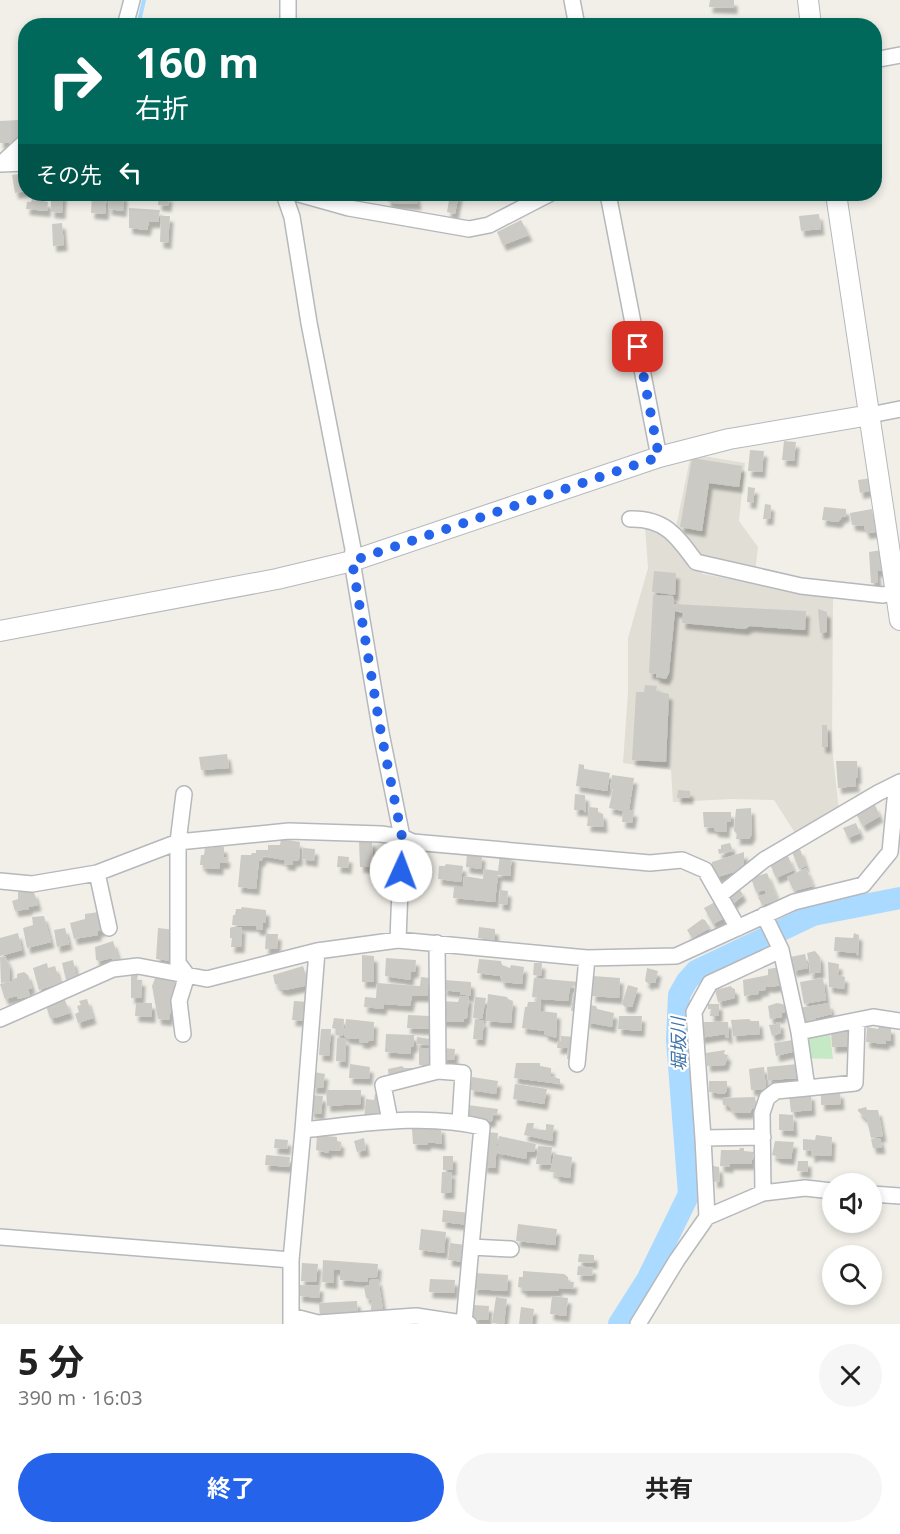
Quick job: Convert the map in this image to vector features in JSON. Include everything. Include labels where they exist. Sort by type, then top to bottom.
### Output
[{"type":"street","points":[[127,18],[132,0]]},
{"type":"street","points":[[288,0],[288,18]]},
{"type":"street","points":[[572,0],[575,18]]},
{"type":"street","points":[[808,0],[810,18]]},
{"type":"street","points":[[882,58],[900,55]]},
{"type":"street","points":[[286,201],[292,218],[309,323],[353,549],[352,561],[381,733],[402,837],[398,940]]},
{"type":"street","points":[[324,201],[350,208],[469,229],[489,225],[535,201]]},
{"type":"street","points":[[609,201],[659,457]]},
{"type":"street","points":[[837,201],[900,620]]},
{"type":"street","points":[[0,631],[277,579],[352,561],[659,457],[729,439],[900,410]]},
{"type":"street","points":[[630,519],[645,518],[674,532],[696,562],[801,586],[883,596],[896,592]]},
{"type":"street","points":[[720,895],[764,860],[878,793],[900,783]]},
{"type":"street","points":[[0,1019],[113,969],[138,966],[207,979],[316,951],[398,940],[587,958],[676,956],[766,918],[794,902],[863,885],[890,852],[895,800],[900,783]]},
{"type":"street","points":[[184,794],[178,842],[178,963],[187,975]]},
{"type":"street","points":[[0,881],[32,884],[97,873],[178,842],[289,831],[381,834],[402,837],[413,842],[650,863],[682,861],[705,870],[738,928]]},
{"type":"street","points":[[97,873],[109,928]]},
{"type":"street","points":[[766,918],[780,948],[800,1032],[807,1088]]},
{"type":"street","points":[[437,943],[438,1071]]},
{"type":"street","points":[[707,1217],[694,1012],[710,983],[780,948]]},
{"type":"street","points":[[303,1130],[390,1121],[460,1122],[482,1127],[471,1247],[467,1324],[416,1317],[318,1323],[291,1320],[291,1260],[316,951]]},
{"type":"street","points":[[577,1064],[587,958]]},
{"type":"street","points":[[183,1034],[179,1001],[187,975]]},
{"type":"street","points":[[800,1032],[873,1017],[900,1021]]},
{"type":"street","points":[[763,1193],[762,1113],[767,1098],[776,1091],[855,1083],[857,1020]]},
{"type":"street","points":[[390,1121],[384,1085],[438,1071],[463,1073],[460,1122]]},
{"type":"street","points":[[703,1138],[763,1137]]},
{"type":"street","points":[[638,1324],[677,1260],[707,1217],[763,1193],[805,1188],[822,1190]]},
{"type":"street","points":[[882,1195],[900,1196]]},
{"type":"street","points":[[0,1237],[291,1260]]},
{"type":"street","points":[[471,1247],[511,1249]]},
{"type":"shaded area","points":[[691,454],[745,463],[739,521],[758,547],[755,573],[700,559],[676,527]]},
{"type":"shaded area","points":[[645,526],[673,538],[686,560],[703,574],[833,598],[832,747],[839,811],[797,836],[774,800],[732,799],[673,802],[671,770],[623,763],[628,692],[628,638],[648,568]]},
{"type":"green space","points":[[829,1026],[833,1059],[803,1058],[799,1032]]},
{"type":"building","points":[[710,0],[734,0],[734,8],[709,7]]},
{"type":"building","points":[[18,120],[18,141],[9,148],[9,143],[0,143],[0,121]]},
{"type":"building","points":[[18,174],[18,192],[15,193],[12,175]]},
{"type":"building","points":[[51,201],[63,201],[62,213],[51,212]]},
{"type":"building","points":[[92,201],[106,201],[105,214],[91,213]]},
{"type":"building","points":[[109,201],[124,201],[123,211],[108,209]]},
{"type":"building","points":[[158,201],[168,201],[168,206],[158,205]]},
{"type":"building","points":[[387,201],[417,201],[418,204]]},
{"type":"building","points":[[449,201],[458,201],[455,214],[447,212]]},
{"type":"building","points":[[27,202],[48,202],[47,211],[26,209]]},
{"type":"building","points":[[129,208],[160,210],[158,222],[149,222],[147,230],[129,228]]},
{"type":"building","points":[[819,214],[821,229],[801,231],[799,216]]},
{"type":"building","points":[[161,216],[170,216],[168,243],[160,242]]},
{"type":"building","points":[[521,220],[529,235],[503,245],[497,232]]},
{"type":"building","points":[[62,223],[64,245],[53,246],[52,224]]},
{"type":"building","points":[[784,441],[796,442],[794,461],[782,460]]},
{"type":"building","points":[[750,450],[764,451],[762,472],[748,471]]},
{"type":"building","points":[[692,458],[742,466],[739,487],[709,483],[702,531],[680,527]]},
{"type":"building","points":[[872,478],[874,490],[860,493],[858,480]]},
{"type":"building","points":[[748,487],[755,488],[753,503],[747,502]]},
{"type":"building","points":[[765,504],[771,505],[770,519],[763,519]]},
{"type":"building","points":[[824,507],[846,509],[846,516],[838,522],[822,520]]},
{"type":"building","points":[[872,509],[876,532],[866,533],[864,526],[852,525],[850,513]]},
{"type":"building","points":[[882,550],[885,571],[877,571],[878,583],[871,583],[869,552]]},
{"type":"building","points":[[654,571],[676,573],[675,595],[652,592]]},
{"type":"building","points":[[653,595],[673,596],[674,604],[806,611],[805,630],[750,626],[745,629],[682,623],[683,613],[675,611],[669,673],[666,679],[656,677],[656,674],[649,673]]},
{"type":"building","points":[[818,609],[827,612],[827,632],[820,633]]},
{"type":"building","points":[[645,685],[657,686],[656,691],[669,694],[666,762],[632,760],[636,692],[644,692]]},
{"type":"building","points":[[822,725],[827,725],[828,747],[822,747]]},
{"type":"building","points":[[227,754],[229,768],[201,770],[199,757]]},
{"type":"building","points":[[836,761],[857,761],[856,786],[838,788]]},
{"type":"building","points":[[579,764],[584,765],[584,769],[610,773],[607,791],[576,786]]},
{"type":"building","points":[[612,775],[634,778],[629,810],[634,811],[632,823],[622,822],[623,811],[609,808],[613,789],[610,789]]},
{"type":"building","points":[[678,790],[690,791],[690,798],[677,798]]},
{"type":"building","points":[[575,794],[585,795],[586,813],[583,810],[574,810]]},
{"type":"building","points":[[875,805],[880,816],[863,826],[856,814]]},
{"type":"building","points":[[589,807],[598,808],[598,812],[603,814],[604,827],[587,826]]},
{"type":"building","points":[[751,808],[752,834],[749,839],[736,839],[737,834],[734,831],[736,809]]},
{"type":"building","points":[[703,812],[731,812],[731,822],[727,821],[726,832],[704,827]]},
{"type":"building","points":[[856,823],[860,833],[848,838],[843,828]]},
{"type":"building","points":[[281,839],[300,842],[299,860],[293,861],[292,865],[284,864],[284,860],[263,856],[259,861],[256,889],[238,887],[241,855],[251,855],[256,853],[256,850],[268,850],[268,845],[280,845]]},
{"type":"building","points":[[372,840],[373,867],[360,867],[359,841]]},
{"type":"building","points":[[730,843],[733,851],[719,854],[718,849],[721,849],[721,845]]},
{"type":"building","points":[[213,846],[224,847],[226,863],[220,863],[220,869],[203,868],[203,865],[200,865],[201,855],[204,855],[205,848],[213,848]]},
{"type":"building","points":[[303,848],[315,849],[314,861],[302,859]]},
{"type":"building","points":[[800,849],[806,866],[799,869],[792,852]]},
{"type":"building","points":[[744,852],[744,869],[714,878],[712,862]]},
{"type":"building","points":[[467,853],[482,855],[481,869],[466,867]]},
{"type":"building","points":[[500,854],[512,856],[510,876],[498,875],[495,902],[453,898],[454,887],[463,887],[464,876],[483,879],[484,869],[498,871]]},
{"type":"building","points":[[338,856],[349,857],[348,868],[337,867]]},
{"type":"building","points":[[788,856],[794,870],[776,878],[770,864]]},
{"type":"building","points":[[446,864],[463,866],[461,882],[438,879],[439,866]]},
{"type":"building","points":[[806,868],[813,886],[794,891],[787,877]]},
{"type":"building","points":[[767,873],[778,900],[762,905],[758,897],[765,894],[765,890],[756,892],[751,878]]},
{"type":"building","points":[[739,888],[743,895],[732,904],[728,898]]},
{"type":"building","points":[[500,890],[508,891],[507,905],[499,904]]},
{"type":"building","points":[[18,892],[34,892],[38,905],[15,911],[12,901],[18,899]]},
{"type":"building","points":[[717,901],[726,917],[713,924],[704,908]]},
{"type":"building","points":[[242,907],[266,910],[263,930],[256,929],[256,926],[232,925],[236,909]]},
{"type":"building","points":[[99,912],[103,930],[98,931],[98,935],[74,939],[70,923],[85,919],[85,914]]},
{"type":"building","points":[[44,916],[51,942],[27,948],[23,928],[33,925],[32,917]]},
{"type":"building","points":[[702,919],[710,928],[692,938],[687,930]]},
{"type":"building","points":[[242,927],[241,947],[231,947],[230,928]]},
{"type":"building","points":[[479,927],[495,929],[495,940],[478,938]]},
{"type":"building","points":[[65,928],[69,944],[57,947],[54,930]]},
{"type":"building","points":[[158,928],[175,930],[172,961],[156,959]]},
{"type":"building","points":[[18,933],[22,950],[0,956],[0,938]]},
{"type":"building","points":[[854,933],[859,935],[858,956],[856,953],[834,951],[835,937],[853,938]]},
{"type":"building","points":[[266,934],[278,934],[277,949],[265,949]]},
{"type":"building","points":[[113,941],[119,960],[113,961],[112,958],[96,960],[95,947]]},
{"type":"building","points":[[815,951],[820,957],[821,972],[809,974],[807,953]]},
{"type":"building","points":[[805,954],[808,968],[793,971],[790,957]]},
{"type":"building","points":[[362,955],[374,956],[374,982],[362,982]]},
{"type":"building","points":[[5,956],[9,965],[10,981],[1,983],[0,957]]},
{"type":"building","points":[[386,958],[416,960],[415,972],[411,972],[410,980],[385,976]]},
{"type":"building","points":[[479,959],[501,961],[502,965],[510,968],[511,965],[524,967],[522,984],[502,982],[500,976],[477,973]]},
{"type":"building","points":[[73,960],[77,978],[66,980],[62,963]]},
{"type":"building","points":[[828,962],[839,964],[838,975],[845,977],[844,989],[829,987]]},
{"type":"building","points":[[47,963],[48,968],[55,966],[60,983],[39,990],[33,968]]},
{"type":"building","points":[[534,963],[542,963],[541,976],[533,975]]},
{"type":"building","points":[[303,966],[309,985],[285,990],[278,988],[279,985],[275,984],[273,975]]},
{"type":"building","points":[[781,967],[783,985],[766,986],[765,990],[759,991],[758,994],[744,996],[743,980],[768,975],[768,969]]},
{"type":"building","points":[[647,968],[658,971],[655,983],[650,982],[650,985],[645,981]]},
{"type":"building","points":[[24,972],[28,975],[32,988],[28,989],[30,996],[5,999],[0,984],[12,981],[17,978],[17,974]]},
{"type":"building","points":[[131,975],[138,975],[137,980],[142,980],[141,998],[131,998]]},
{"type":"building","points":[[156,976],[176,981],[169,1020],[158,1019],[152,986]]},
{"type":"building","points":[[593,976],[620,978],[619,998],[592,996]]},
{"type":"building","points":[[421,977],[429,978],[427,996],[412,996],[410,1006],[384,1004],[383,1009],[364,1007],[365,997],[376,998],[377,983],[420,986]]},
{"type":"building","points":[[534,978],[579,982],[580,1011],[571,1011],[575,986],[570,987],[568,1001],[541,999],[541,1011],[557,1013],[556,1038],[544,1034],[545,1031],[522,1028],[525,1007],[528,1002],[536,1002],[537,997],[532,997]]},
{"type":"building","points":[[823,978],[826,1000],[804,1004],[800,982]]},
{"type":"building","points":[[444,980],[471,982],[471,996],[443,990]]},
{"type":"building","points":[[628,985],[638,988],[632,1007],[625,1007],[622,1004]]},
{"type":"building","points":[[731,986],[735,989],[735,998],[718,1002],[715,990]]},
{"type":"building","points":[[488,994],[507,997],[513,1001],[511,1023],[486,1021]]},
{"type":"building","points":[[460,996],[469,997],[467,1018],[464,1022],[440,1021],[441,1001],[458,1002]]},
{"type":"building","points":[[475,997],[486,998],[482,1019],[473,1018]]},
{"type":"building","points":[[87,999],[93,1018],[78,1023],[75,1014],[79,1012],[77,1006],[81,1005],[79,1001]]},
{"type":"building","points":[[65,1000],[70,1013],[50,1018],[46,1006]]},
{"type":"building","points":[[294,1001],[308,1002],[306,1021],[292,1020]]},
{"type":"building","points":[[136,1003],[152,1003],[152,1017],[135,1016]]},
{"type":"building","points":[[777,1003],[787,1005],[787,1011],[782,1013],[782,1017],[770,1019],[768,1006]]},
{"type":"building","points":[[829,1003],[832,1014],[816,1018],[815,1021],[800,1023],[799,1008]]},
{"type":"building","points":[[708,1004],[719,1004],[719,1016],[710,1016],[711,1009],[708,1009]]},
{"type":"building","points":[[588,1005],[614,1013],[612,1027],[586,1022]]},
{"type":"building","points":[[408,1015],[430,1016],[429,1029],[407,1028]]},
{"type":"building","points":[[619,1016],[642,1016],[641,1031],[618,1029]]},
{"type":"building","points":[[334,1018],[344,1019],[343,1036],[336,1035],[336,1029],[332,1028]]},
{"type":"building","points":[[346,1019],[374,1022],[373,1041],[359,1042],[360,1039],[344,1036]]},
{"type":"building","points":[[475,1019],[484,1021],[482,1040],[473,1039]]},
{"type":"building","points":[[731,1020],[759,1021],[760,1034],[733,1036]]},
{"type":"building","points":[[698,1022],[728,1022],[729,1038],[725,1037],[725,1034],[700,1038]]},
{"type":"building","points":[[776,1022],[780,1022],[781,1033],[772,1036],[769,1025],[777,1024]]},
{"type":"building","points":[[879,1026],[891,1028],[891,1041],[886,1040],[886,1044],[866,1042],[867,1027],[878,1029]]},
{"type":"building","points":[[321,1029],[331,1029],[329,1056],[319,1055]]},
{"type":"building","points":[[849,1031],[850,1046],[832,1047],[831,1032]]},
{"type":"building","points":[[386,1034],[414,1035],[414,1046],[411,1047],[410,1054],[385,1052]]},
{"type":"building","points":[[561,1036],[577,1037],[575,1059],[567,1059],[568,1048],[557,1048]]},
{"type":"building","points":[[417,1037],[430,1039],[430,1043],[428,1045],[416,1044]]},
{"type":"building","points":[[337,1038],[346,1039],[345,1062],[336,1061]]},
{"type":"building","points":[[793,1040],[796,1051],[776,1056],[774,1043]]},
{"type":"building","points":[[419,1048],[431,1048],[432,1065],[419,1065]]},
{"type":"building","points":[[442,1048],[455,1049],[454,1060],[441,1060]]},
{"type":"building","points":[[725,1050],[724,1054],[728,1055],[725,1065],[707,1066],[706,1053]]},
{"type":"building","points":[[516,1063],[540,1063],[540,1066],[551,1068],[551,1076],[560,1079],[560,1084],[514,1078]]},
{"type":"building","points":[[350,1064],[370,1067],[369,1079],[349,1078]]},
{"type":"building","points":[[798,1064],[799,1078],[768,1080],[767,1067]]},
{"type":"building","points":[[402,1066],[413,1068],[414,1074],[389,1079],[388,1069]]},
{"type":"building","points":[[764,1067],[766,1089],[751,1090],[749,1069]]},
{"type":"building","points":[[314,1072],[325,1074],[323,1088],[312,1088]]},
{"type":"building","points":[[472,1077],[498,1081],[496,1094],[470,1090]]},
{"type":"building","points":[[709,1081],[727,1081],[727,1091],[724,1094],[709,1092]]},
{"type":"building","points":[[515,1084],[547,1089],[544,1104],[513,1099]]},
{"type":"building","points":[[326,1090],[361,1090],[361,1104],[327,1106]]},
{"type":"building","points":[[840,1092],[841,1104],[821,1105],[821,1093]]},
{"type":"building","points":[[375,1094],[382,1094],[384,1117],[364,1119],[366,1099],[374,1100]]},
{"type":"building","points":[[811,1094],[812,1110],[791,1112],[789,1095]]},
{"type":"building","points":[[312,1095],[323,1096],[321,1114],[310,1112]]},
{"type":"building","points":[[755,1097],[757,1109],[752,1108],[750,1113],[734,1113],[728,1105],[723,1105],[722,1098]]},
{"type":"building","points":[[468,1105],[498,1109],[497,1115],[493,1114],[492,1121],[484,1122],[467,1118]]},
{"type":"building","points":[[866,1107],[867,1110],[878,1110],[883,1136],[871,1138],[867,1120],[858,1111]]},
{"type":"building","points":[[779,1114],[793,1115],[794,1131],[779,1130]]},
{"type":"building","points":[[527,1123],[534,1123],[533,1129],[546,1130],[546,1124],[554,1125],[552,1141],[524,1135]]},
{"type":"building","points":[[441,1127],[442,1144],[428,1142],[427,1145],[413,1144],[412,1129]]},
{"type":"building","points":[[486,1132],[498,1133],[495,1168],[483,1167]]},
{"type":"building","points":[[317,1135],[337,1137],[337,1141],[341,1142],[340,1151],[329,1150],[328,1153],[316,1150]]},
{"type":"building","points":[[816,1135],[832,1137],[831,1156],[811,1157],[811,1151],[803,1150],[803,1139],[815,1140]]},
{"type":"building","points":[[499,1136],[536,1144],[534,1152],[527,1152],[526,1159],[497,1153]]},
{"type":"building","points":[[364,1138],[366,1150],[357,1152],[354,1141]]},
{"type":"building","points":[[880,1138],[882,1148],[873,1148],[871,1139]]},
{"type":"building","points":[[275,1139],[288,1140],[287,1149],[274,1148]]},
{"type":"building","points":[[775,1141],[794,1142],[791,1159],[777,1158],[772,1155]]},
{"type":"building","points":[[538,1146],[552,1147],[550,1165],[536,1164]]},
{"type":"building","points":[[740,1148],[754,1152],[751,1164],[720,1166],[721,1150],[739,1150]]},
{"type":"building","points":[[554,1154],[572,1157],[570,1178],[556,1176],[555,1172],[550,1172]]},
{"type":"building","points":[[266,1155],[290,1157],[289,1167],[265,1165]]},
{"type":"building","points":[[443,1156],[453,1156],[453,1170],[443,1170]]},
{"type":"building","points":[[798,1161],[808,1161],[808,1172],[797,1171]]},
{"type":"building","points":[[713,1166],[719,1167],[720,1181],[714,1182]]},
{"type":"building","points":[[442,1172],[452,1172],[451,1193],[441,1193]]},
{"type":"building","points":[[443,1210],[470,1213],[469,1225],[442,1222]]},
{"type":"building","points":[[518,1224],[557,1229],[555,1245],[516,1241]]},
{"type":"building","points":[[421,1229],[446,1232],[444,1253],[419,1250]]},
{"type":"building","points":[[450,1243],[466,1245],[464,1262],[448,1260]]},
{"type":"building","points":[[579,1254],[594,1255],[594,1263],[578,1262]]},
{"type":"building","points":[[323,1260],[378,1264],[377,1277],[368,1278],[367,1282],[340,1280],[340,1270],[334,1269],[334,1283],[322,1282]]},
{"type":"building","points":[[302,1263],[318,1264],[316,1282],[301,1281]]},
{"type":"building","points":[[578,1266],[593,1268],[592,1276],[577,1275]]},
{"type":"building","points":[[523,1271],[564,1274],[568,1277],[568,1282],[574,1282],[573,1289],[523,1291],[518,1287],[519,1277],[523,1277]]},
{"type":"building","points":[[474,1273],[508,1275],[507,1291],[473,1289]]},
{"type":"building","points":[[378,1279],[383,1309],[381,1314],[370,1316],[372,1300],[366,1298],[364,1287],[369,1285],[370,1280]]},
{"type":"building","points":[[430,1279],[455,1280],[454,1293],[429,1292]]},
{"type":"building","points":[[299,1285],[320,1286],[319,1298],[299,1296]]},
{"type":"building","points":[[552,1296],[568,1298],[566,1316],[550,1314]]},
{"type":"building","points":[[496,1297],[507,1299],[504,1324],[492,1323]]},
{"type":"building","points":[[357,1301],[358,1316],[320,1318],[319,1303]]},
{"type":"building","points":[[474,1305],[489,1306],[488,1320],[473,1319]]},
{"type":"building","points":[[521,1307],[534,1309],[532,1324],[519,1324]]},
{"type":"waterway","points":[[140,18],[144,0]]},
{"type":"waterway","name":"堀坂川","points":[[619,1324],[647,1280],[689,1194],[677,1040],[679,995],[687,981],[696,971],[813,915],[900,898]]},
{"type":"route","points":[[401,871],[402,837],[381,733],[352,561],[659,457],[638,347]]}]
